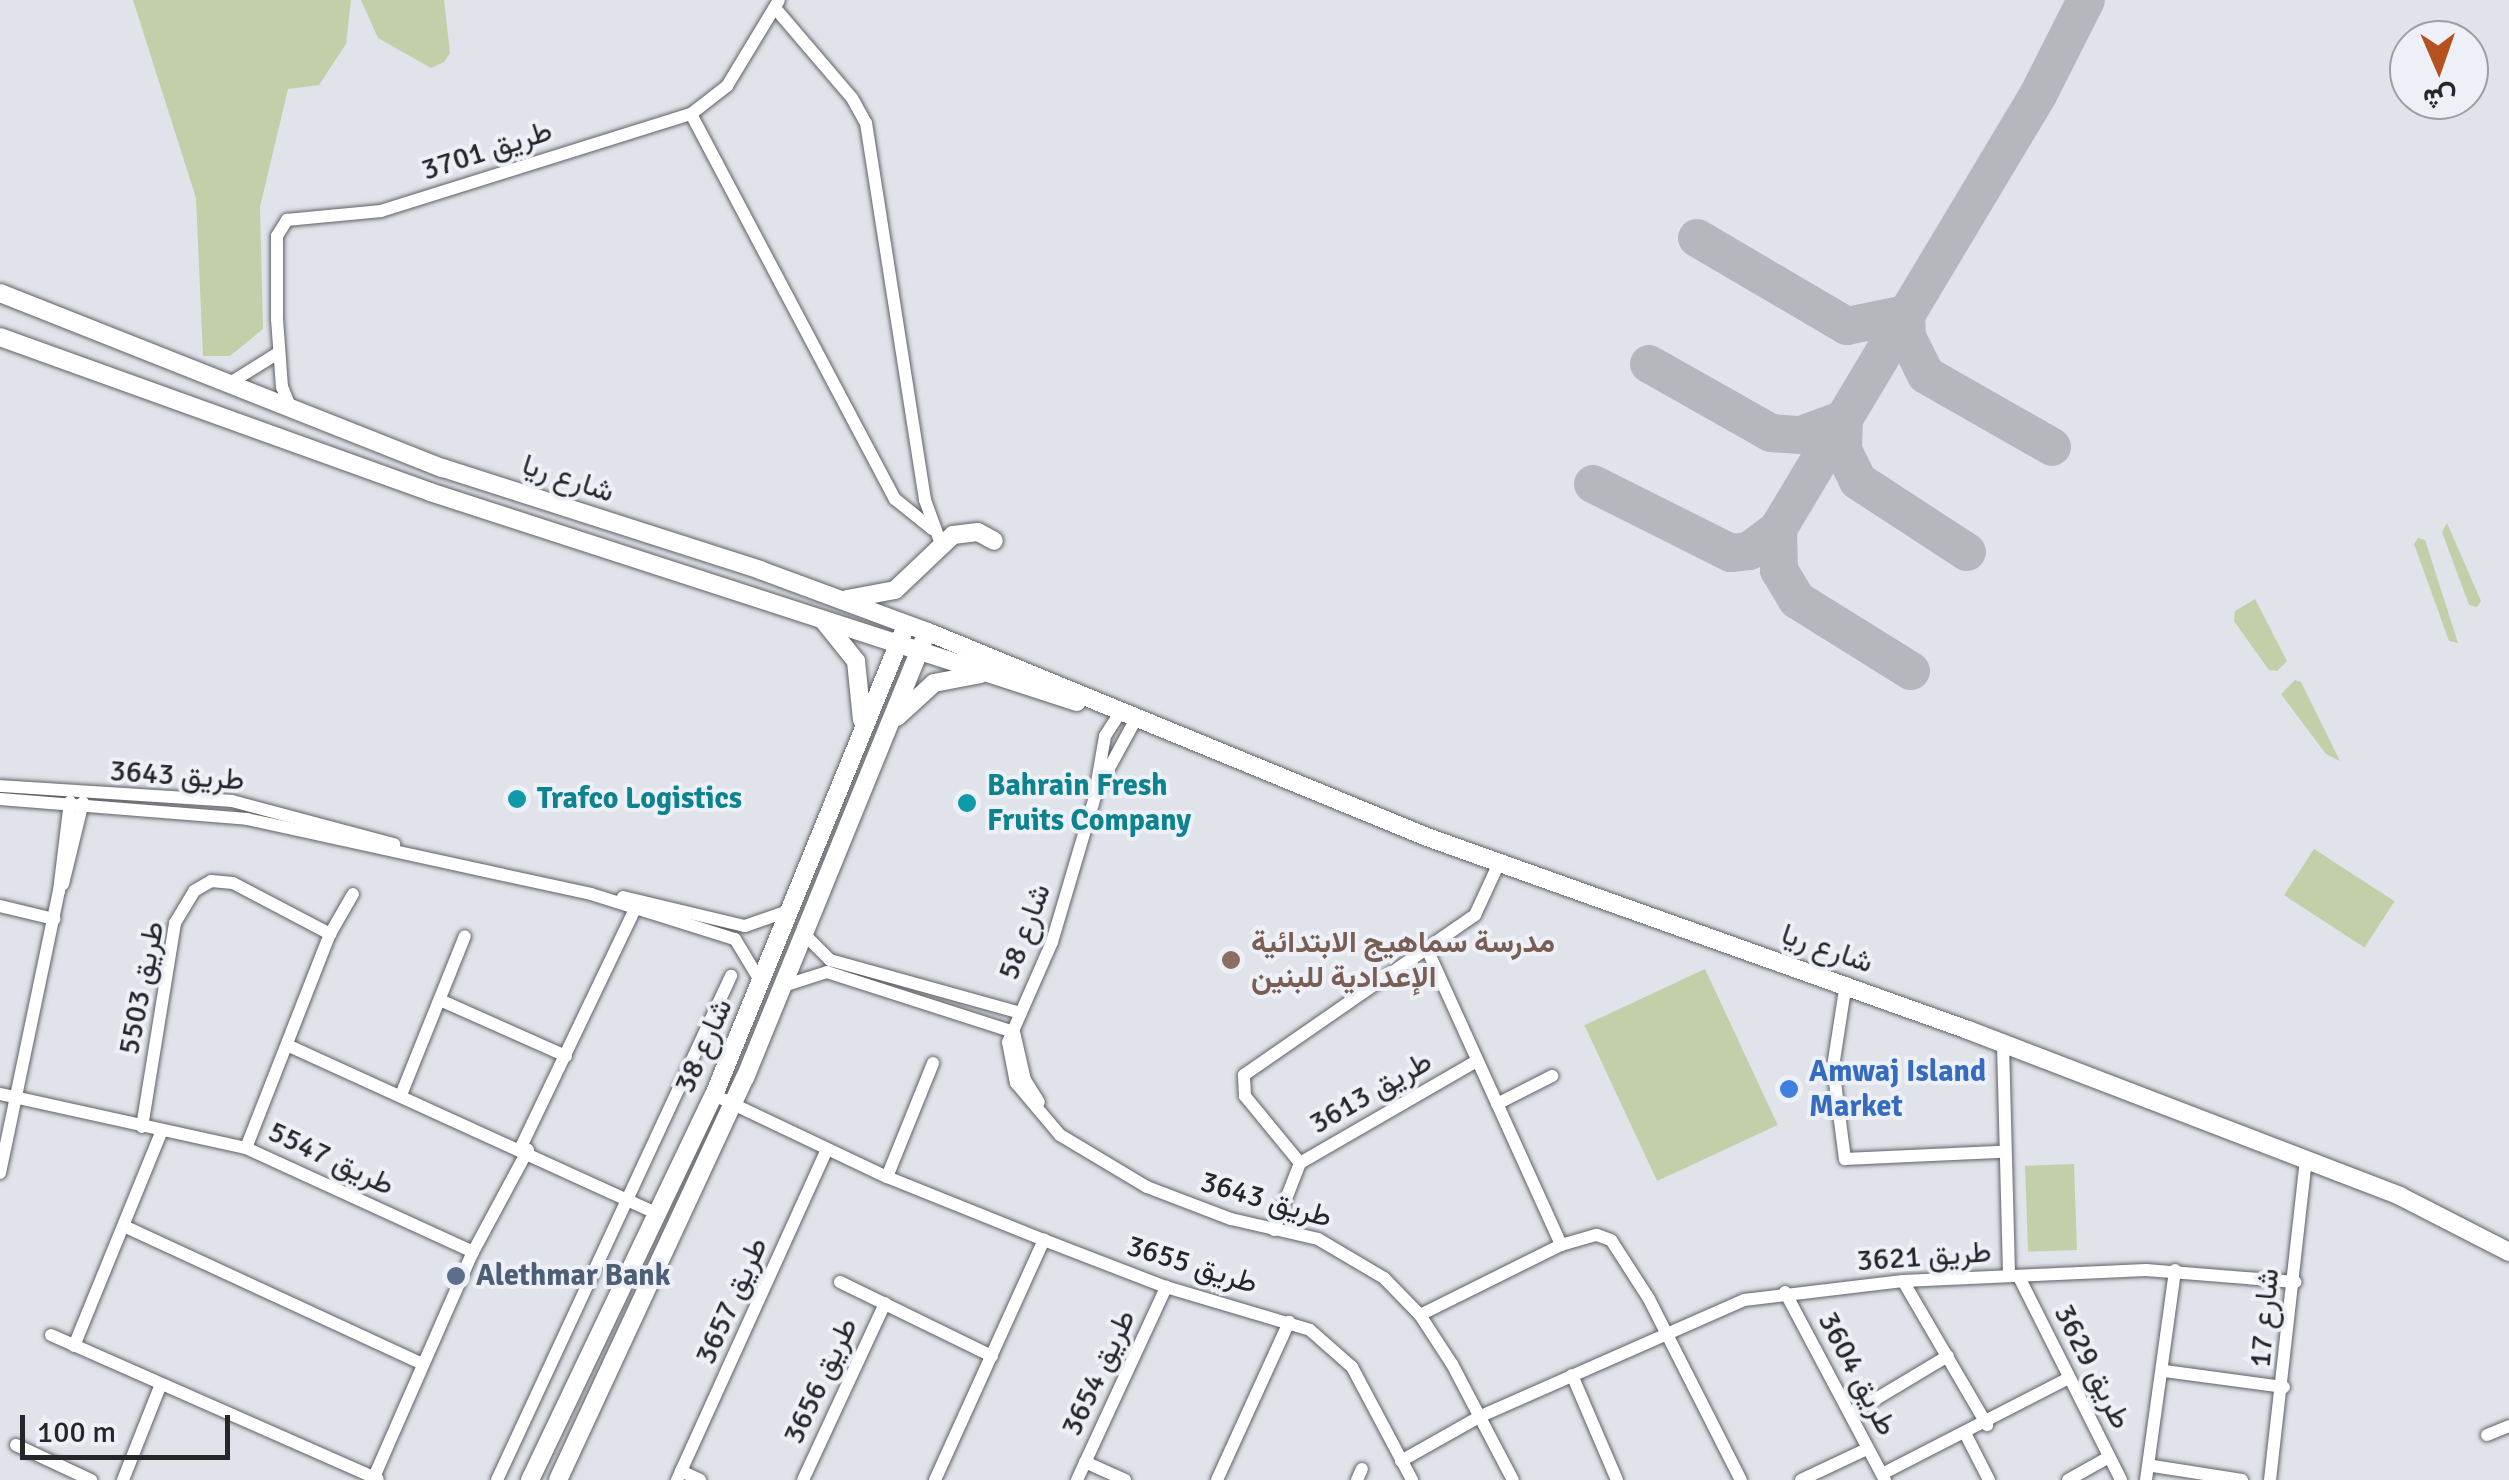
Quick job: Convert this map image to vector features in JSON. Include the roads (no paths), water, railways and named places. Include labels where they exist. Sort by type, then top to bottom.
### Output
[{"type":"main road","name":"شارع ريا","points":[[0,293],[443,468],[836,599],[902,633]]},
{"type":"main road","name":"شارع ريا","points":[[0,336],[430,492],[815,613],[902,633],[1129,714],[1499,863],[1846,983],[2306,1160],[2426,1207],[2509,1252]]},
{"type":"main road","points":[[836,599],[895,590],[936,536],[971,531],[994,540]]},
{"type":"main road","points":[[815,613],[842,636],[856,661],[862,731]]},
{"type":"main road","name":"شارع 38","points":[[558,1480],[732,1104],[794,908],[902,633]]},
{"type":"main road","name":"شارع ريا","points":[[924,641],[1001,676],[1102,710],[1129,714]]},
{"type":"main road","name":"شارع 38","points":[[530,1480],[714,1095],[802,932],[924,641]]},
{"type":"main road","points":[[877,746],[924,689],[967,674],[1001,676]]},
{"type":"street","name":"طريق 3701","points":[[291,409],[278,353],[277,236],[287,220],[381,211],[692,114],[726,86],[777,4]]},
{"type":"street","points":[[777,4],[852,98],[866,123],[936,536]]},
{"type":"street","points":[[692,114],[896,499],[936,536]]},
{"type":"street","points":[[228,384],[278,353]]},
{"type":"street","name":"شارع 58","points":[[1014,1032],[1052,942],[1097,790],[1100,753],[1129,714]]},
{"type":"street","name":"طريق 3643","points":[[0,786],[77,801]]},
{"type":"street","name":"طريق 3643","points":[[0,799],[77,801],[223,816],[405,850],[745,926],[794,908]]},
{"type":"street","points":[[0,1173],[77,801]]},
{"type":"street","points":[[1426,949],[1475,915],[1499,863]]},
{"type":"street","name":"طريق 5503","points":[[142,1127],[175,923],[194,891],[212,881],[234,883],[330,934]]},
{"type":"street","points":[[246,1148],[330,934],[353,894]]},
{"type":"street","name":"طريق 3643","points":[[591,894],[735,939],[771,985]]},
{"type":"street","points":[[0,906],[54,919]]},
{"type":"street","points":[[51,1335],[377,1478],[473,1252],[635,909]]},
{"type":"street","points":[[802,932],[830,960],[1021,1013]]},
{"type":"street","points":[[402,1095],[465,936]]},
{"type":"street","name":"طريق 3643","points":[[1300,1163],[1240,1085],[1244,1075],[1426,949]]},
{"type":"street","name":"طريق 3613","points":[[1426,949],[1561,1245]]},
{"type":"street","points":[[771,985],[806,974],[834,973],[1014,1032]]},
{"type":"street","name":"شارع 38","points":[[497,1480],[731,976]]},
{"type":"street","points":[[1846,983],[1834,1056],[1846,1159],[2002,1152]]},
{"type":"street","points":[[440,1000],[566,1056]]},
{"type":"street","name":"طريق 3643","points":[[1014,1032],[1008,1056],[1021,1092],[1077,1145],[1164,1194],[1353,1254],[1420,1315],[1482,1416],[1513,1480]]},
{"type":"street","name":"طريق 3629","points":[[2003,1044],[2002,1152],[2014,1276],[2121,1480]]},
{"type":"street","points":[[287,1046],[524,1149],[657,1214]]},
{"type":"street","name":"طريق 3613","points":[[1274,1230],[1300,1163],[1478,1061]]},
{"type":"street","points":[[887,1177],[933,1063]]},
{"type":"street","points":[[1497,1104],[1552,1076]]},
{"type":"street","name":"طريق 5547","points":[[0,1094],[246,1148],[473,1252]]},
{"type":"street","name":"طريق 3655","points":[[714,1095],[887,1177],[1044,1240],[1166,1287],[1289,1322],[1340,1352],[1412,1480]]},
{"type":"street","points":[[74,1346],[162,1130]]},
{"type":"street","name":"طريق 3657","points":[[700,1480],[679,1476],[827,1150]]},
{"type":"street","name":"شارع 17","points":[[2270,1480],[2296,1282],[2306,1160]]},
{"type":"street","points":[[126,1226],[424,1364]]},
{"type":"street","points":[[1420,1315],[1561,1245],[1597,1236],[1611,1240],[1666,1332],[1741,1480]]},
{"type":"street","points":[[935,1480],[1044,1240]]},
{"type":"street","points":[[2146,1480],[2153,1466],[2175,1270]]},
{"type":"street","name":"طريق 3621","points":[[1401,1461],[1482,1416],[1726,1304],[1786,1292],[1903,1281],[2175,1270],[2296,1282]]},
{"type":"street","points":[[1903,1281],[1987,1425]]},
{"type":"street","name":"طريق 3656","points":[[840,1282],[992,1356]]},
{"type":"street","name":"طريق 3654","points":[[1077,1480],[1166,1287]]},
{"type":"street","name":"طريق 3604","points":[[1786,1292],[1883,1477]]},
{"type":"street","name":"طريق 3656","points":[[803,1480],[885,1303]]},
{"type":"street","points":[[1218,1480],[1289,1322]]},
{"type":"street","points":[[1851,1414],[1948,1356]]},
{"type":"street","points":[[2165,1372],[2284,1387]]},
{"type":"street","points":[[1572,1375],[1617,1480]]},
{"type":"street","points":[[1883,1477],[2069,1378]]},
{"type":"street","points":[[123,1480],[161,1384]]},
{"type":"street","points":[[2488,1435],[2509,1426]]},
{"type":"street","points":[[1966,1435],[1988,1480]]},
{"type":"street","points":[[16,1444],[63,1474],[91,1480]]},
{"type":"street","points":[[1801,1480],[1868,1449]]},
{"type":"street","points":[[2068,1480],[2109,1456]]},
{"type":"street","points":[[1086,1462],[1125,1480]]},
{"type":"street","points":[[2153,1466],[2242,1480]]},
{"type":"place","name":"Trafco Logistics","points":[[517,799]]},
{"type":"place","name":"Bahrain Fresh Fruits Company","points":[[967,803]]},
{"type":"place","name":"مدرسة سماهيج الابتدائية الإعدادية للبنين","points":[[1231,960]]},
{"type":"place","name":"Amwaj Island Market","points":[[1789,1089]]},
{"type":"place","name":"Alethmar Bank","points":[[456,1276]]}]
